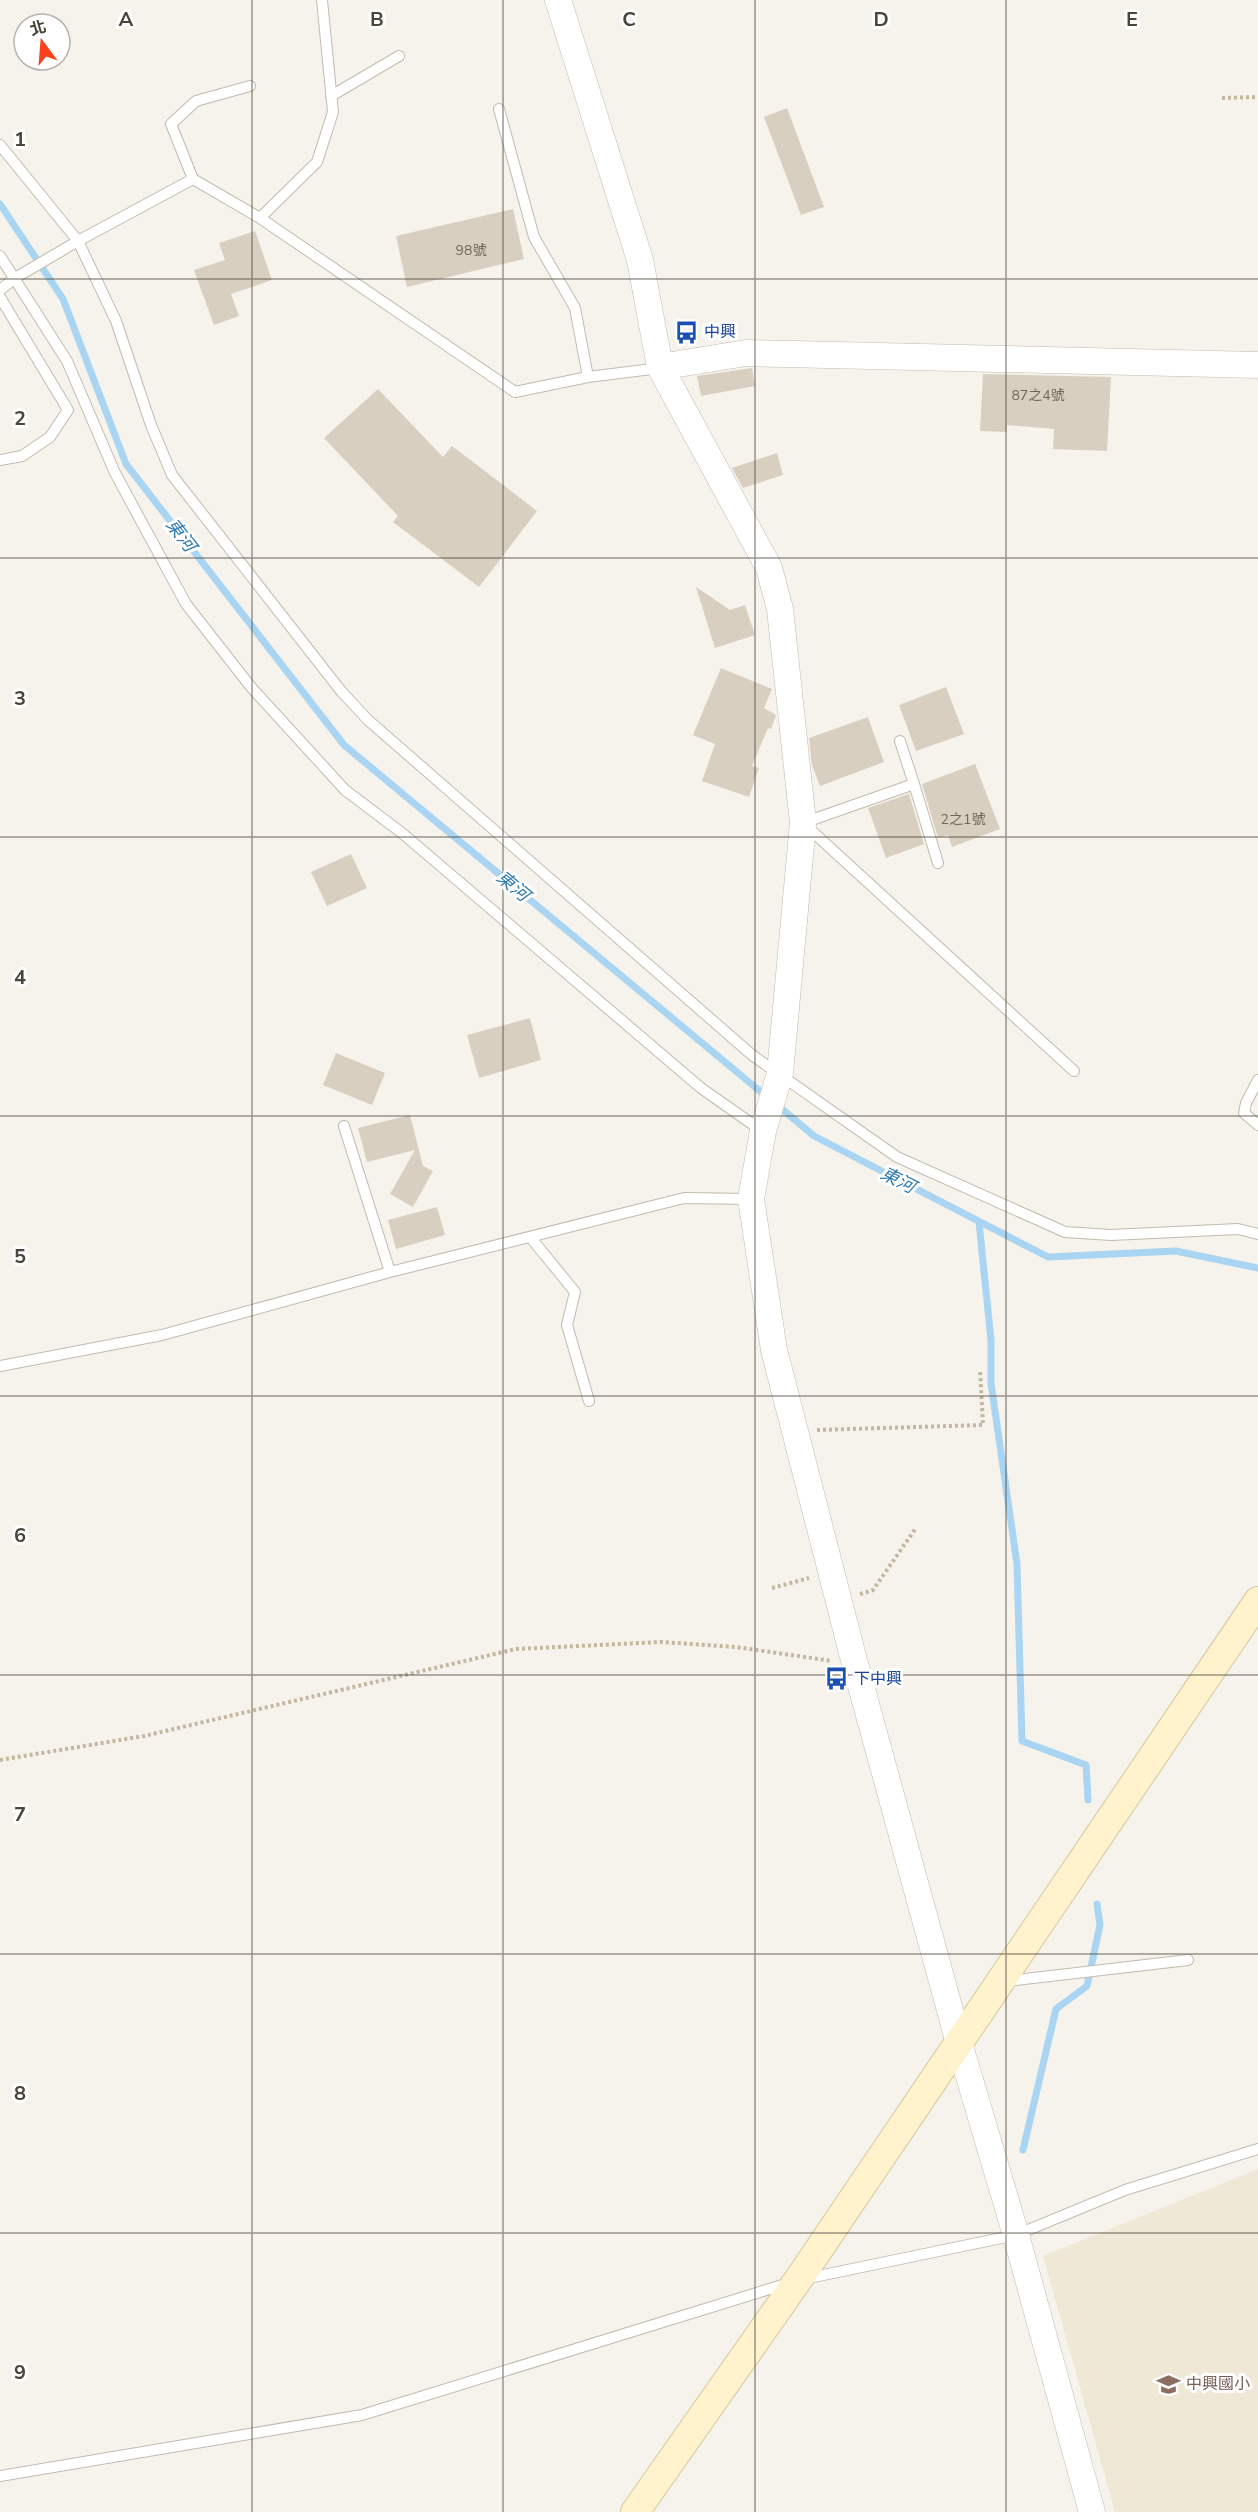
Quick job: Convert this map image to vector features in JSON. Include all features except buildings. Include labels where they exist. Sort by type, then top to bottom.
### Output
[{"type":"main road","points":[[635,2512],[798,2280],[1258,1601]]},
{"type":"street","points":[[558,0],[640,260],[660,368],[769,568],[780,609],[803,823],[780,1073],[762,1131],[751,1199],[774,1350],[855,1664],[959,2043],[1016,2235],[1092,2512]]},
{"type":"street","points":[[660,368],[746,353],[1258,365]]},
{"type":"lane","points":[[260,218],[316,162],[333,112],[322,0]]},
{"type":"lane","points":[[331,96],[399,56]]},
{"type":"lane","points":[[250,86],[196,101],[171,124],[193,179],[260,218],[514,392],[588,377],[660,368]]},
{"type":"lane","points":[[499,109],[534,237],[575,308],[588,377]]},
{"type":"lane","points":[[0,145],[78,241],[116,321],[151,425],[172,475],[341,691],[368,720],[743,1048],[897,1157],[1065,1232],[1111,1236],[1238,1230],[1258,1234]]},
{"type":"lane","points":[[0,290],[78,241],[193,179]]},
{"type":"lane","points":[[0,256],[67,361],[115,473],[186,604],[251,687],[345,790],[402,833],[701,1089],[762,1131]]},
{"type":"lane","points":[[0,297],[68,410],[50,437],[22,456],[0,460]]},
{"type":"lane","points":[[900,741],[938,863]]},
{"type":"lane","points":[[914,783],[803,823],[1074,1071]]},
{"type":"lane","points":[[1258,1080],[1246,1103],[1244,1113],[1258,1125]]},
{"type":"lane","points":[[344,1126],[390,1272]]},
{"type":"lane","points":[[0,1366],[162,1335],[390,1272],[684,1198],[751,1199]]},
{"type":"lane","points":[[531,1238],[575,1292],[567,1325],[589,1401]]},
{"type":"lane","points":[[1000,1981],[1188,1960]]},
{"type":"lane","points":[[0,2476],[362,2415],[798,2280],[1016,2235],[1125,2190],[1258,2149]]},
{"type":"path","points":[[1222,98],[1258,97]]},
{"type":"path","points":[[795,1431],[983,1425],[980,1370]]},
{"type":"path","points":[[839,1601],[873,1590],[916,1528]]},
{"type":"path","points":[[772,1588],[831,1572]]},
{"type":"path","points":[[0,1760],[144,1736],[516,1649],[661,1642],[736,1647],[855,1664]]},
{"type":"shaded area","name":"中興國小","points":[[1258,2169],[1258,2512],[1115,2512],[1043,2256]]},
{"type":"waterway","name":"東河","points":[[0,204],[63,299],[126,464],[344,745],[767,1097]]},
{"type":"waterway","name":"東河","points":[[776,1104],[814,1136],[1048,1257],[1176,1251],[1258,1268]]},
{"type":"waterway","points":[[979,1222],[991,1340],[991,1383],[1017,1564],[1022,1741],[1086,1765],[1088,1800]]},
{"type":"waterway","points":[[1023,2150],[1056,2009],[1087,1986],[1100,1925],[1097,1904]]},
{"type":"place","name":"中興","points":[[686,332]]},
{"type":"place","name":"下中興","points":[[836,1679]]},
{"type":"place","name":"中興國小","points":[[1168,2384]]}]
